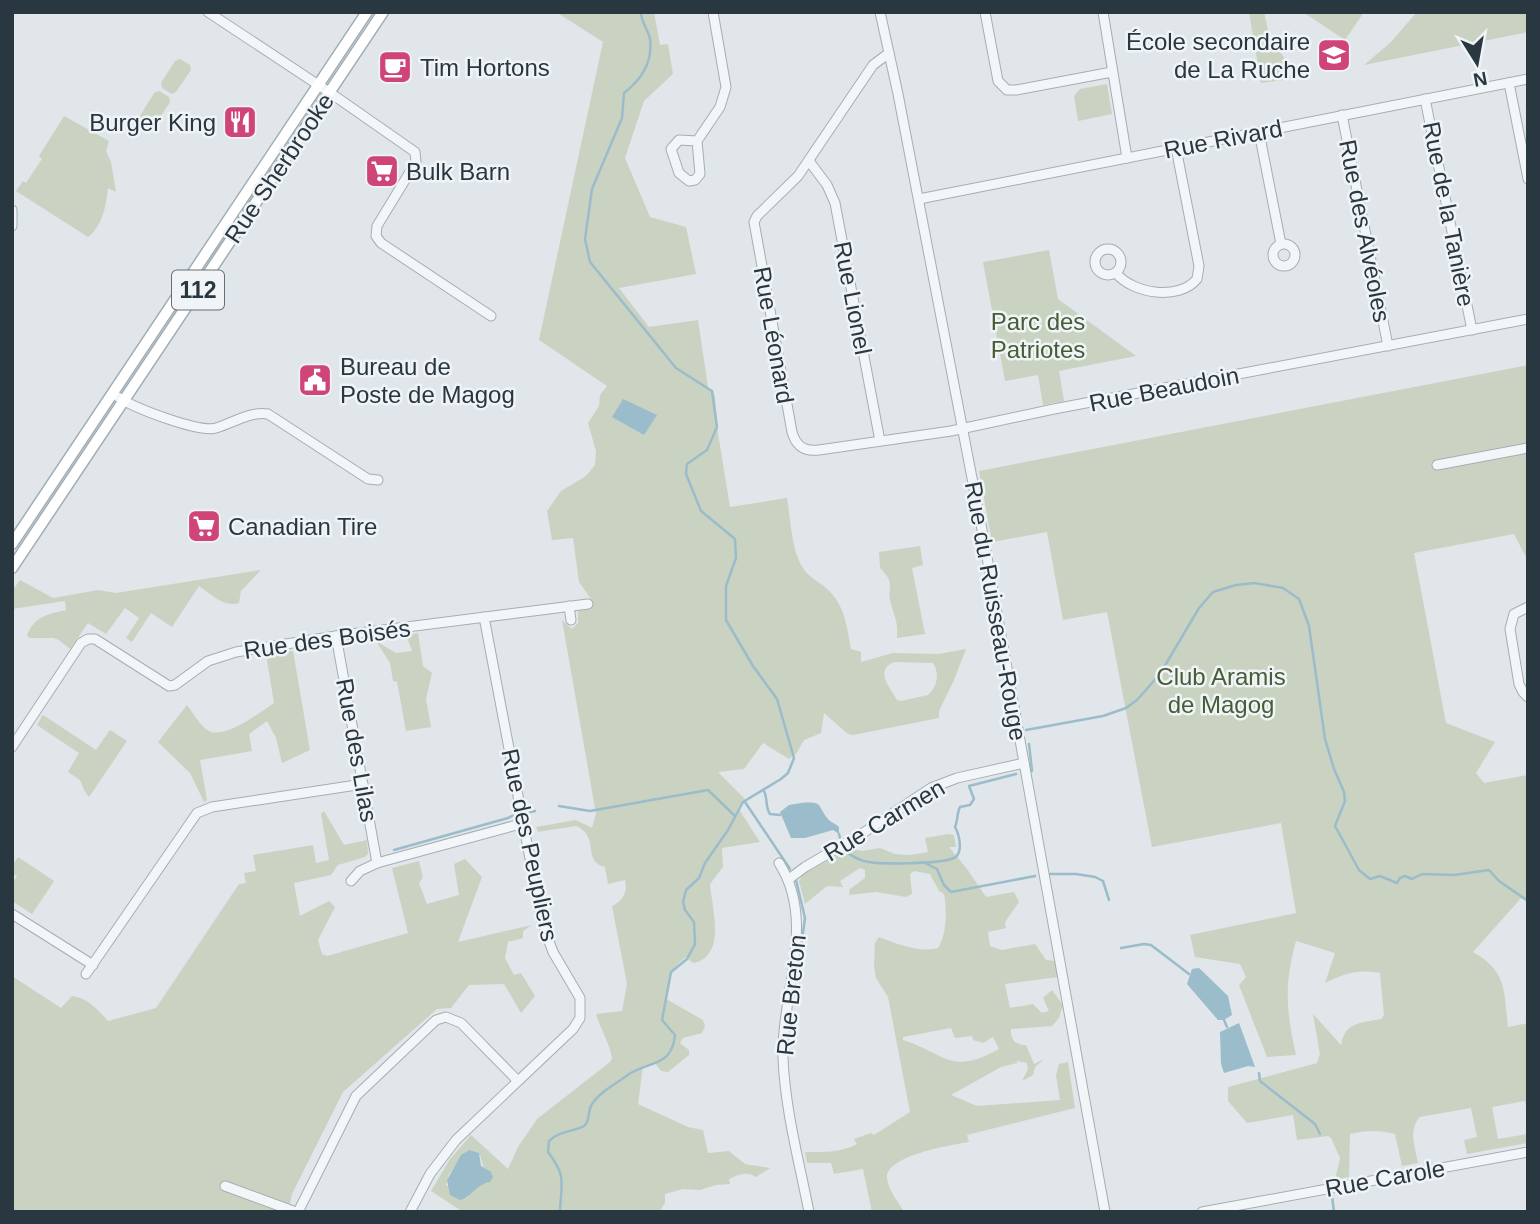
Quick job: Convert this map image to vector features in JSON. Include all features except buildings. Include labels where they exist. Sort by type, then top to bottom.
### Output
[{"type":"main road","name":"Rue Sherbrooke","points":[[12,544],[367,12]]},
{"type":"main road","name":"Rue Sherbrooke","points":[[12,568],[383,12]]},
{"type":"street","points":[[208,12],[329,92],[416,155],[416,162],[377,225],[378,240],[491,316]]},
{"type":"street","points":[[697,141],[679,140],[671,149],[676,166],[686,181],[695,180],[701,172],[697,141],[718,110],[725,91],[713,12]]},
{"type":"street","name":"Rue du Ruisseau-Rouge","points":[[880,12],[919,199],[1105,1212]]},
{"type":"street","points":[[985,12],[998,81],[1007,90],[1112,72]]},
{"type":"street","points":[[1103,12],[1127,158]]},
{"type":"street","points":[[809,161],[875,62],[889,52]]},
{"type":"street","name":"Rue Rivard","points":[[919,199],[1528,79]]},
{"type":"street","points":[[1508,83],[1528,179]]},
{"type":"street","name":"Rue de la Tanière","points":[[1426,99],[1472,330]]},
{"type":"street","name":"Rue des Alvéoles","points":[[1342,116],[1388,346]]},
{"type":"street","points":[[1259,132],[1281,244]]},
{"type":"street","points":[[1116,273],[1126,282],[1154,293],[1186,288],[1197,279],[1199,266],[1176,148]]},
{"type":"street","name":"Rue Léonard","points":[[800,447],[792,432],[754,222],[792,183],[809,161]]},
{"type":"street","name":"Rue Lionel","points":[[809,161],[827,185],[835,204],[880,441]]},
{"type":"street","points":[[12,210],[12,226]]},
{"type":"street","name":"Rue Beaudoin","points":[[800,447],[814,451],[962,429],[1528,319]]},
{"type":"street","points":[[114,394],[124,401],[204,429],[255,414],[268,414],[368,479],[378,480]]},
{"type":"street","points":[[1437,465],[1528,448]]},
{"type":"street","name":"Rue des Boisés","points":[[12,747],[82,643],[88,639],[95,639],[169,687],[208,661],[226,654],[336,636],[588,604]]},
{"type":"street","points":[[569,606],[571,620]]},
{"type":"street","points":[[1528,607],[1514,614],[1510,629],[1519,684],[1528,696]]},
{"type":"street","name":"Rue des Peupliers","points":[[411,1212],[430,1174],[446,1151],[573,1029],[582,1011],[580,998],[553,952],[544,930],[484,617]]},
{"type":"street","name":"Rue des Lilas","points":[[336,636],[377,863]]},
{"type":"street","name":"Rue Carmen","points":[[789,879],[931,788],[957,778],[1024,763]]},
{"type":"street","points":[[86,974],[197,813],[212,807],[363,784]]},
{"type":"street","points":[[351,881],[360,871],[377,863],[524,824]]},
{"type":"street","name":"Rue Breton","points":[[779,863],[789,879],[798,928],[785,1013],[784,1065],[790,1115],[809,1212]]},
{"type":"street","points":[[12,914],[93,965]]},
{"type":"street","points":[[225,1186],[297,1212],[356,1096],[436,1020],[446,1017],[461,1023],[517,1080]]},
{"type":"street","name":"Rue Carole","points":[[1202,1212],[1528,1153]]},
{"type":"green space","points":[[556,12],[654,12],[660,45],[668,44],[673,74],[644,101],[625,158],[650,217],[686,227],[696,274],[619,288],[649,327],[698,320],[708,387],[715,396],[717,427],[730,507],[787,498],[794,547],[801,565],[838,602],[851,649],[861,652],[861,662],[893,653],[939,654],[966,649],[939,711],[939,718],[853,735],[848,734],[824,713],[821,733],[804,740],[796,754],[789,759],[763,743],[744,769],[718,772],[745,799],[738,808],[760,842],[722,848],[723,867],[710,884],[714,942],[704,959],[693,963],[686,957],[680,961],[671,975],[666,999],[703,1020],[705,1026],[702,1033],[683,1038],[680,1043],[689,1050],[689,1055],[668,1072],[661,1071],[655,1063],[643,1066],[638,1104],[688,1127],[703,1130],[708,1153],[729,1151],[745,1164],[770,1168],[756,1177],[746,1174],[736,1176],[729,1179],[730,1184],[700,1190],[683,1189],[665,1194],[665,1203],[659,1212],[463,1212],[431,1191],[450,1159],[471,1135],[508,1169],[518,1147],[537,1119],[610,1062],[611,1052],[596,1014],[622,1011],[627,984],[612,906],[624,896],[625,880],[608,884],[605,867],[594,860],[588,836],[576,826],[538,832],[536,827],[576,820],[592,828],[596,814],[562,620],[572,629],[578,623],[578,611],[591,608],[591,599],[579,582],[573,538],[552,540],[547,511],[561,491],[586,476],[595,465],[596,451],[588,423],[599,406],[600,395],[607,386],[539,340],[603,42]],"holes":[[[894,662],[933,663],[937,676],[931,692],[928,695],[897,700],[884,675],[888,666]],[[466,1151],[480,1155],[488,1183],[479,1185],[467,1198],[446,1185],[449,1174]]]},
{"type":"green space","points":[[1249,12],[1264,12],[1270,40],[1287,61],[1290,79],[1261,83]]},
{"type":"green space","points":[[1303,12],[1364,12],[1345,40]]},
{"type":"green space","points":[[1417,12],[1528,12],[1528,32],[1364,65],[1391,42]]},
{"type":"green space","points":[[180,59],[190,65],[191,70],[172,94],[162,88],[161,83],[175,61]]},
{"type":"green space","points":[[1107,84],[1112,114],[1078,121],[1074,96],[1080,89]]},
{"type":"green space","points":[[159,91],[169,97],[170,102],[155,125],[151,126],[141,120],[140,116],[154,93]]},
{"type":"green space","points":[[64,116],[109,141],[106,151],[111,162],[116,192],[108,188],[100,221],[88,237],[16,191],[23,181],[26,183],[42,159],[39,156]]},
{"type":"green space","points":[[273,161],[276,163],[171,323],[169,321],[181,300]]},
{"type":"green space","name":"Parc des Patriotes","points":[[1049,250],[1058,299],[1136,356],[1059,371],[1064,401],[1043,405],[1038,375],[1005,381],[983,262]]},
{"type":"green space","name":"Club Aramis de Magog","points":[[1528,365],[1528,561],[1514,534],[1414,553],[1446,723],[1495,742],[1476,773],[1484,783],[1528,775],[1528,901],[1522,897],[1473,952],[1492,967],[1502,983],[1508,1027],[1528,1023],[1528,1115],[1525,1101],[1492,1107],[1498,1139],[1528,1134],[1528,1143],[1467,1154],[1464,1140],[1477,1137],[1471,1108],[1420,1117],[1413,1133],[1418,1163],[1402,1166],[1395,1134],[1373,1131],[1350,1134],[1349,1177],[1335,1180],[1340,1158],[1331,1138],[1328,1136],[1297,1140],[1293,1115],[1247,1123],[1228,1101],[1228,1087],[1317,1063],[1320,1054],[1313,1014],[1341,1045],[1350,1028],[1381,1019],[1384,1015],[1380,973],[1352,973],[1325,983],[1335,953],[1296,941],[1288,998],[1296,1055],[1267,1057],[1239,985],[1246,977],[1240,964],[1195,957],[1190,935],[1296,913],[1281,823],[1152,847],[1107,612],[1063,620],[1047,532],[992,542],[979,471]]},
{"type":"green space","points":[[920,546],[923,565],[912,568],[925,634],[897,638],[890,582],[880,568],[879,552]]},
{"type":"green space","points":[[261,570],[241,591],[239,603],[223,602],[199,586],[172,627],[151,613],[132,642],[126,638],[139,618],[125,608],[106,634],[88,623],[70,649],[53,638],[29,638],[27,635],[38,620],[66,610],[65,601],[12,609],[12,591],[20,580],[53,598],[98,590],[116,593]]},
{"type":"green space","points":[[418,633],[423,666],[432,673],[426,699],[431,727],[406,731],[397,682],[393,681],[390,663],[376,641],[396,653],[412,651],[406,635]]},
{"type":"green space","points":[[293,651],[310,750],[282,763],[276,738],[267,721],[249,734],[252,751],[200,760],[207,800],[204,802],[190,773],[158,742],[187,705],[203,726],[216,733],[232,729],[258,714],[274,703],[266,654]]},
{"type":"green space","points":[[43,715],[96,750],[110,730],[127,741],[89,797],[80,780],[68,772],[79,753],[37,725]]},
{"type":"green space","points":[[324,811],[344,845],[367,840],[368,854],[338,865],[331,875],[294,883],[300,916],[329,901],[335,907],[318,940],[322,954],[327,956],[408,933],[392,868],[419,861],[423,877],[419,883],[427,904],[459,895],[454,864],[465,859],[482,877],[458,942],[532,925],[523,931],[523,938],[508,942],[505,958],[514,975],[521,973],[535,996],[521,1013],[504,984],[469,985],[451,1008],[437,1009],[343,1092],[292,1194],[288,1212],[12,1212],[12,976],[61,1008],[72,996],[83,999],[108,1021],[156,1008],[239,884],[246,883],[244,873],[256,871],[253,855],[313,845],[316,863],[329,860],[321,814]]},
{"type":"green space","points":[[954,835],[956,847],[949,847],[986,897],[1014,892],[1019,902],[1005,922],[1006,928],[988,932],[990,946],[1002,950],[1035,944],[1046,960],[1055,961],[1058,977],[1005,984],[1010,1008],[1033,1004],[1042,1013],[1049,1011],[1043,998],[1052,990],[1063,1005],[1059,1018],[1052,1026],[1011,1029],[1013,1039],[1026,1045],[1034,1064],[1044,1059],[1035,1067],[1033,1075],[1022,1081],[1028,1069],[1027,1063],[1017,1061],[951,1095],[977,1106],[1060,1100],[1056,1075],[1059,1064],[1068,1062],[1075,1108],[967,1135],[969,1142],[909,1157],[890,1169],[887,1177],[904,1212],[872,1212],[863,1169],[834,1174],[831,1163],[807,1163],[805,1152],[851,1147],[857,1144],[854,1139],[871,1133],[874,1135],[910,1112],[888,997],[876,978],[875,943],[879,937],[916,949],[938,948],[946,921],[944,894],[939,891],[930,874],[914,871],[910,874],[912,894],[906,897],[876,892],[849,895],[850,889],[865,878],[865,870],[860,868],[840,881],[843,887],[827,886],[805,904],[799,881],[802,875],[850,848],[862,851],[880,848],[895,854],[910,855],[928,852],[925,838]],"holes":[[[951,1028],[955,1038],[972,1036],[973,1040],[983,1043],[993,1037],[999,1049],[983,1057],[959,1062],[903,1040],[903,1037]]]},
{"type":"green space","points":[[18,857],[54,881],[32,914],[12,901],[12,884],[17,876],[12,873],[12,866]]},
{"type":"water","points":[[623,399],[657,415],[644,435],[612,417]]},
{"type":"water","points":[[817,804],[829,820],[839,827],[839,834],[833,830],[805,838],[791,838],[780,812],[789,805]]},
{"type":"water","points":[[1199,968],[1228,996],[1232,1015],[1224,1020],[1218,1020],[1187,984],[1192,969]]},
{"type":"water","points":[[1239,1023],[1255,1067],[1248,1066],[1224,1073],[1221,1064],[1220,1032]]},
{"type":"water","points":[[469,1150],[479,1153],[481,1166],[491,1172],[493,1177],[490,1182],[460,1200],[450,1195],[447,1180],[461,1155]]},
{"type":"waterway","points":[[560,1212],[562,1180],[548,1152],[549,1141],[584,1126],[591,1106],[601,1094],[633,1072],[669,1054],[675,1035],[662,1020],[671,972],[687,959],[695,944],[694,922],[685,910],[683,902],[686,890],[699,878],[705,863],[743,802],[788,773],[794,758],[777,699],[753,666],[726,620],[726,586],[736,558],[735,539],[701,511],[686,474],[687,464],[707,450],[717,427],[712,391],[676,368],[590,262],[585,239],[592,189],[622,118],[624,93],[645,70],[650,56],[650,39],[641,12]]},
{"type":"waterway","points":[[1026,730],[1103,716],[1126,708],[1137,700],[1160,674],[1199,608],[1213,592],[1254,583],[1283,588],[1299,599],[1309,626],[1325,739],[1344,792],[1345,801],[1335,826],[1359,870],[1370,879],[1380,876],[1397,883],[1405,876],[1412,879],[1422,874],[1454,875],[1489,870],[1499,881],[1528,901]]},
{"type":"waterway","points":[[1029,744],[1032,771]]},
{"type":"waterway","points":[[845,850],[861,860],[882,863],[923,863],[954,858],[960,848],[955,827],[959,809],[970,805],[974,799],[969,786],[1016,774]]},
{"type":"waterway","points":[[559,806],[590,811],[708,790],[735,816]]},
{"type":"waterway","points":[[764,791],[770,814],[780,815]]},
{"type":"waterway","points":[[745,802],[790,869]]},
{"type":"waterway","points":[[530,812],[535,811]]},
{"type":"waterway","points":[[394,850],[514,815]]},
{"type":"waterway","points":[[839,834],[840,838]]},
{"type":"waterway","points":[[923,862],[937,869],[944,885],[951,892],[1035,876]]},
{"type":"waterway","points":[[1050,874],[1095,877],[1103,881],[1109,900]]},
{"type":"waterway","points":[[796,880],[805,918],[799,962]]},
{"type":"waterway","points":[[1121,948],[1151,945],[1189,974]]},
{"type":"waterway","points":[[1224,1020],[1227,1027]]},
{"type":"waterway","points":[[1259,1073],[1260,1081],[1315,1124],[1320,1134]]},
{"type":"waterway","points":[[1332,1196],[1334,1212]]},
{"type":"place","name":"École secondaire de La Ruche","points":[[1334,55]]},
{"type":"place","name":"Tim Hortons","points":[[395,67]]},
{"type":"place","name":"Burger King","points":[[240,122]]},
{"type":"place","name":"Bulk Barn","points":[[382,171]]},
{"type":"place","name":"Bureau de Poste de Magog","points":[[315,380]]},
{"type":"place","name":"Canadian Tire","points":[[204,526]]}]
